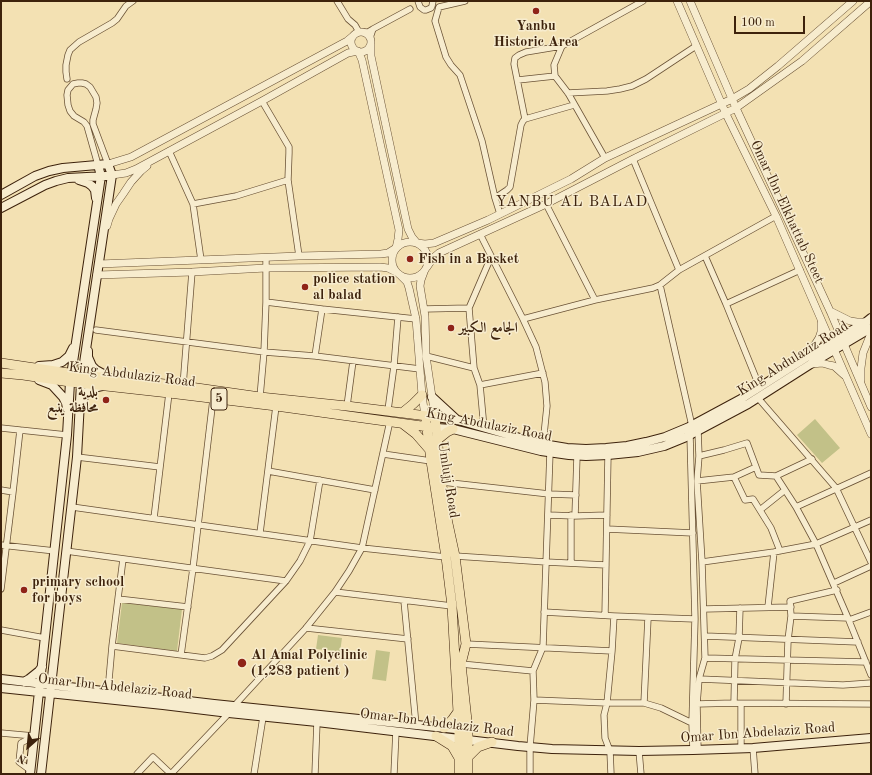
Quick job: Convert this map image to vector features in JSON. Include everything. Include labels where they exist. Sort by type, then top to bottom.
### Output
[{"type":"highway","name":"King Abdulaziz Road","points":[[1,363],[23,371],[71,378],[183,386],[260,397],[388,410],[430,416]]},
{"type":"highway","name":"King Abdulaziz Road","points":[[1,373],[23,371]]},
{"type":"highway","name":"King Abdulaziz Road","points":[[114,382],[168,393],[431,427]]},
{"type":"highway","points":[[402,413],[422,395]]},
{"type":"highway","name":"Umlujj Road","points":[[430,416],[430,461],[451,556],[457,713],[463,734]]},
{"type":"highway","points":[[403,424],[416,434],[429,450]]},
{"type":"highway","name":"Umlujj Road","points":[[431,427],[437,440],[451,556],[466,644],[461,664],[463,757],[459,774]]},
{"type":"highway","points":[[437,440],[447,432],[453,430]]},
{"type":"highway","points":[[444,728],[457,713]]},
{"type":"highway","points":[[436,736],[452,746],[463,757],[478,747],[492,742]]},
{"type":"highway","name":"Umlujj Road","points":[[463,757],[468,774]]},
{"type":"main road","points":[[1,195],[35,176],[63,168],[108,164],[112,175],[81,379],[78,457],[41,774]]},
{"type":"main road","points":[[30,772],[55,551],[67,435],[71,378],[101,176],[98,165]]},
{"type":"main road","points":[[1,208],[45,185],[56,181],[68,178],[112,175]]},
{"type":"main road","points":[[68,178],[82,180],[92,186],[95,190],[95,216]]},
{"type":"main road","name":"King Abdulaziz Road","points":[[430,416],[458,420],[503,434],[543,444],[567,448],[586,449],[627,446],[646,442],[693,431],[741,399],[842,341],[869,323]]},
{"type":"main road","points":[[23,371],[62,362],[69,356],[77,338]]},
{"type":"main road","points":[[87,340],[88,357],[92,366],[114,382]]},
{"type":"main road","name":"King Abdulaziz Road","points":[[431,427],[453,430],[550,452],[577,456],[638,452],[664,446],[748,404],[809,360]]},
{"type":"main road","points":[[23,371],[52,385],[63,397],[68,414]]},
{"type":"main road","points":[[80,409],[82,399],[88,391],[114,382]]},
{"type":"main road","points":[[432,397],[458,420]]},
{"type":"main road","points":[[24,682],[39,672],[42,667]]},
{"type":"main road","points":[[48,708],[63,690],[52,673]]},
{"type":"main road","name":"Omar Ibn Abdelaziz Road","points":[[1,679],[40,683],[50,689]]},
{"type":"main road","name":"Omar Ibn Abdelaziz Road","points":[[1,688],[39,692],[50,689],[108,691],[444,728],[492,742],[530,747],[580,750],[639,751],[753,748],[871,738]]},
{"type":"main road","points":[[22,690],[37,707]]},
{"type":"main road","name":"Omar Ibn Abdelaziz Road","points":[[63,690],[163,705],[263,717],[436,736],[463,734]]},
{"type":"street","points":[[98,165],[87,126],[84,122],[74,116],[68,105],[67,99],[69,83],[67,79],[66,65],[68,55],[70,50],[78,42],[117,19],[126,6],[133,1]]},
{"type":"street","points":[[337,1],[348,19],[355,25],[358,33]]},
{"type":"street","points":[[67,79],[86,84],[96,96],[97,103],[93,124],[108,164],[131,157],[347,41],[358,33],[368,32],[410,9],[418,1]]},
{"type":"street","points":[[418,1],[418,5],[421,8]]},
{"type":"street","points":[[410,9],[429,9],[432,6],[433,1]]},
{"type":"street","points":[[465,1],[439,7],[435,21],[446,57],[460,75],[482,141],[500,214]]},
{"type":"street","points":[[525,119],[514,64],[515,58],[526,52],[562,46],[643,1]]},
{"type":"street","name":"Omar Ibn Elkhattab Steet","points":[[677,1],[726,114],[776,216],[871,434]]},
{"type":"street","points":[[690,1],[736,108],[830,310],[871,407]]},
{"type":"street","points":[[99,264],[381,254],[388,253],[400,244],[406,242],[412,241],[425,244],[434,243],[488,220],[572,179],[605,158],[732,99],[749,89],[778,66],[853,1]]},
{"type":"street","points":[[97,275],[266,268],[380,267],[388,268],[407,278],[419,276],[433,258],[439,253],[546,204],[736,108],[802,61],[871,1]]},
{"type":"street","points":[[373,29],[371,35],[371,56],[408,229],[417,243],[426,250],[428,256],[428,262],[420,280],[420,286],[425,316],[426,356],[432,397],[430,416]]},
{"type":"street","points":[[371,41],[366,33],[358,33],[351,41],[351,44],[355,50],[358,51],[362,60],[399,230],[392,260],[393,266],[409,288],[416,319],[422,395],[430,416]]},
{"type":"street","points":[[112,175],[131,171],[348,53],[367,50],[371,41]]},
{"type":"street","points":[[562,46],[554,64],[555,76],[568,94],[605,158]]},
{"type":"street","points":[[568,94],[620,90],[632,86],[646,79],[696,46]]},
{"type":"street","points":[[518,80],[555,76]]},
{"type":"street","points":[[68,90],[73,84],[78,83]]},
{"type":"street","points":[[262,101],[289,147],[288,180],[299,256]]},
{"type":"street","points":[[495,198],[510,187],[521,125],[525,119],[574,105]]},
{"type":"street","points":[[169,151],[193,204],[201,260]]},
{"type":"street","points":[[102,240],[109,218],[116,204],[141,171],[157,157]]},
{"type":"street","points":[[633,159],[679,270]]},
{"type":"street","points":[[193,204],[236,196],[288,180]]},
{"type":"street","points":[[546,204],[595,300]]},
{"type":"street","points":[[523,319],[595,300],[653,288],[660,285],[679,270],[776,216]]},
{"type":"street","points":[[480,234],[536,347],[543,373],[547,406],[543,444]]},
{"type":"street","points":[[705,256],[760,388]]},
{"type":"street","points":[[484,428],[480,385],[474,368],[469,308],[491,257]]},
{"type":"street","points":[[260,397],[264,352],[266,258]]},
{"type":"street","points":[[726,304],[800,270]]},
{"type":"street","points":[[183,386],[192,272]]},
{"type":"street","points":[[660,285],[698,456],[697,481],[702,562],[705,658],[699,679],[695,750]]},
{"type":"street","points":[[266,302],[416,319]]},
{"type":"street","points":[[424,309],[469,308]]},
{"type":"street","points":[[315,356],[322,309]]},
{"type":"street","points":[[830,310],[850,321],[869,323]]},
{"type":"street","points":[[388,410],[394,366],[398,317]]},
{"type":"street","points":[[820,317],[822,327],[819,338],[809,360],[834,366],[846,376]]},
{"type":"street","points":[[96,330],[264,352],[315,356],[420,369]]},
{"type":"street","points":[[861,384],[863,353],[871,333]]},
{"type":"street","points":[[426,356],[474,368]]},
{"type":"street","points":[[347,406],[353,361]]},
{"type":"street","points":[[480,385],[543,373]]},
{"type":"street","points":[[154,518],[168,393]]},
{"type":"street","points":[[181,655],[199,525],[213,398]]},
{"type":"street","points":[[758,398],[836,488],[871,562]]},
{"type":"street","points":[[260,534],[276,406]]},
{"type":"street","points":[[234,706],[306,628],[350,571],[362,548],[390,421]]},
{"type":"street","points":[[1,428],[67,435]]},
{"type":"street","points":[[1,592],[4,545],[13,492],[20,430]]},
{"type":"street","points":[[693,431],[695,619],[692,723],[695,750]]},
{"type":"street","points":[[698,456],[746,443],[759,475],[776,476],[812,460]]},
{"type":"street","points":[[530,774],[530,747],[534,700],[533,671],[543,647],[550,452]]},
{"type":"street","points":[[383,454],[430,461]]},
{"type":"street","points":[[605,615],[608,455]]},
{"type":"street","points":[[571,563],[577,456]]},
{"type":"street","points":[[78,457],[160,467]]},
{"type":"street","points":[[697,481],[734,477],[756,467]]},
{"type":"street","points":[[268,471],[375,490]]},
{"type":"street","points":[[796,507],[871,473]]},
{"type":"street","points":[[776,476],[796,507],[816,544],[868,664],[871,676]]},
{"type":"street","points":[[734,477],[745,500],[753,499],[771,528],[777,552],[768,607]]},
{"type":"street","points":[[112,646],[205,658],[222,650],[286,581],[300,561],[310,541],[320,480]]},
{"type":"street","points":[[442,482],[549,494],[576,495]]},
{"type":"street","points":[[1,490],[13,492]]},
{"type":"street","points":[[760,510],[785,490]]},
{"type":"street","points":[[72,507],[362,548],[451,556],[606,565]]},
{"type":"street","points":[[548,515],[607,515]]},
{"type":"street","points":[[702,562],[777,552],[816,544],[871,520]]},
{"type":"street","points":[[607,529],[693,533]]},
{"type":"street","points":[[4,545],[55,551]]},
{"type":"street","points":[[66,551],[286,581]]},
{"type":"street","points":[[108,691],[123,559]]},
{"type":"street","points":[[834,583],[871,566]]},
{"type":"street","points":[[786,704],[788,640],[792,616],[790,601],[837,590]]},
{"type":"street","points":[[335,592],[452,606]]},
{"type":"street","points":[[118,599],[188,607]]},
{"type":"street","points":[[404,601],[416,725]]},
{"type":"street","points":[[704,609],[790,607]]},
{"type":"street","points":[[734,703],[735,659],[739,638],[740,608]]},
{"type":"street","points":[[544,612],[695,619]]},
{"type":"street","points":[[792,616],[849,619],[871,612]]},
{"type":"street","points":[[611,774],[610,751],[605,738],[604,715],[607,703],[614,616]]},
{"type":"street","points":[[644,703],[648,618]]},
{"type":"street","points":[[306,628],[408,639]]},
{"type":"street","points":[[1,630],[45,638]]},
{"type":"street","points":[[704,636],[858,642]]},
{"type":"street","points":[[466,644],[612,651]]},
{"type":"street","points":[[705,658],[868,664]]},
{"type":"street","points":[[461,664],[533,671]]},
{"type":"street","points":[[699,679],[843,685],[871,683]]},
{"type":"street","points":[[534,700],[644,703],[661,708],[692,723]]},
{"type":"street","points":[[698,704],[871,704]]},
{"type":"street","points":[[741,704],[742,748]]},
{"type":"street","points":[[137,774],[152,757],[171,774],[229,713]]},
{"type":"street","points":[[254,774],[263,717]]},
{"type":"street","points":[[315,774],[317,722]]},
{"type":"street","points":[[394,774],[396,731]]},
{"type":"street","points":[[1,733],[34,736]]},
{"type":"street","points":[[30,772],[19,762],[21,743],[34,736]]},
{"type":"street","points":[[753,748],[755,774]]},
{"type":"street","points":[[639,751],[640,774]]},
{"type":"shaded area","points":[[815,419],[840,448],[822,463],[797,435]]},
{"type":"shaded area","points":[[122,603],[182,609],[177,651],[117,643]]},
{"type":"shaded area","points":[[318,635],[342,638],[340,652],[316,649]]},
{"type":"shaded area","points":[[376,650],[390,652],[386,681],[372,679]]},
{"type":"place","name":"Yanbu Historic Area","points":[[536,11]]},
{"type":"place","name":"Fish in a Basket","points":[[410,259]]},
{"type":"place","name":"police station al balad","points":[[305,287]]},
{"type":"place","name":"الجامع الكبير","points":[[451,328]]},
{"type":"place","name":"بلدية محافظة ينبع","points":[[106,400]]},
{"type":"place","name":"primary school for boys","points":[[24,590]]},
{"type":"place","name":"Al Amal Polyclinic (1,283 patient )","points":[[242,663]]},
{"type":"district","name":"YANBU AL BALAD","points":[[572,202]]}]
